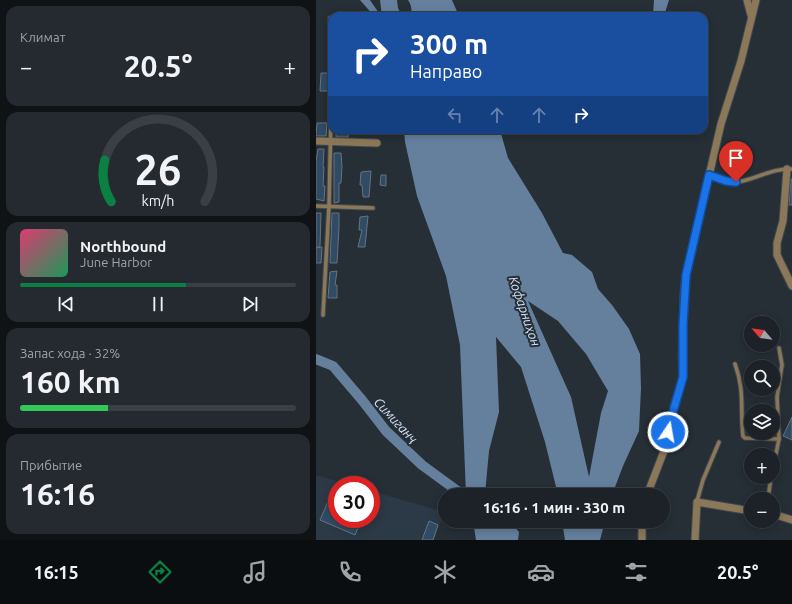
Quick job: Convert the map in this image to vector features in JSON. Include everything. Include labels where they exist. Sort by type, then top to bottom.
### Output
[{"type":"street","points":[[747,0],[751,16]]},
{"type":"street","points":[[650,488],[664,451],[683,377],[682,356],[685,279],[721,124],[741,61],[756,0]]},
{"type":"street","points":[[316,141],[377,143]]},
{"type":"street","points":[[790,169],[783,221],[777,243],[777,255],[792,286]]},
{"type":"street","points":[[695,540],[697,502],[744,509]]},
{"type":"street","points":[[780,516],[792,520]]},
{"type":"street","points":[[642,528],[642,540]]},
{"type":"lane","points":[[323,315],[330,206],[330,134]]},
{"type":"lane","points":[[709,175],[726,181],[736,182],[774,170],[790,169]]},
{"type":"lane","points":[[316,206],[373,208]]},
{"type":"lane","points":[[777,404],[782,365],[780,352]]},
{"type":"lane","points":[[735,364],[740,377],[744,437]]},
{"type":"lane","points":[[697,502],[703,480],[719,442]]},
{"type":"shaded area","points":[[316,475],[328,478],[328,528],[380,528],[380,494],[438,510],[438,528],[433,540],[316,540]]},
{"type":"water","points":[[360,0],[370,0],[378,12],[370,12]]},
{"type":"water","points":[[380,0],[397,0],[400,12],[382,12]]},
{"type":"water","points":[[408,0],[452,0],[457,12],[411,12],[410,3]]},
{"type":"water","points":[[654,0],[669,0],[665,12],[653,12]]},
{"type":"water","name":"Кофарниҳон","points":[[404,134],[501,134],[508,158],[542,213],[563,253],[572,255],[592,272],[598,289],[612,305],[629,329],[640,354],[641,388],[639,431],[615,488],[556,488],[545,442],[521,367],[496,337],[499,412],[489,451],[486,488],[466,488],[460,345],[446,276],[417,196]],"holes":[[[528,301],[558,321],[586,354],[608,391],[601,413],[589,477],[571,397]]]},
{"type":"water","points":[[474,528],[515,528],[519,532],[518,540],[476,540]]},
{"type":"water","points":[[563,528],[603,528],[600,540],[565,540]]},
{"type":"building","points":[[321,73],[328,73],[328,91],[320,91]]},
{"type":"building","points":[[317,123],[327,123],[326,136],[316,136]]},
{"type":"building","points":[[336,134],[348,134],[348,137],[336,137]]},
{"type":"building","points":[[318,149],[324,149],[324,201],[316,199],[316,161]]},
{"type":"building","points":[[334,153],[341,153],[342,166],[341,183],[339,183],[339,202],[334,203]]},
{"type":"building","points":[[371,171],[369,197],[363,197],[362,185],[360,185],[361,172]]},
{"type":"building","points":[[381,175],[386,175],[386,186],[380,185]]},
{"type":"building","points":[[791,179],[792,205],[789,205]]},
{"type":"building","points":[[316,213],[321,213],[320,247],[316,247]]},
{"type":"building","points":[[332,213],[339,213],[337,263],[330,263]]},
{"type":"building","points":[[368,216],[365,247],[358,247],[362,230],[359,230],[360,217]]},
{"type":"building","points":[[322,247],[321,263],[316,263],[316,248]]},
{"type":"building","points":[[337,271],[335,285],[337,285],[337,298],[328,298],[330,272]]},
{"type":"building","points":[[792,417],[792,440],[783,436]]},
{"type":"building","points":[[328,501],[328,523],[320,520]]},
{"type":"building","points":[[429,521],[438,525],[433,540],[422,540]]},
{"type":"building","points":[[339,528],[358,528],[355,535]]},
{"type":"waterway","name":"Симиганҷ","points":[[316,359],[333,366],[386,431],[422,465],[453,488]]},
{"type":"route","points":[[668,432],[683,377],[682,356],[686,275],[709,175],[726,181],[736,182]]}]
